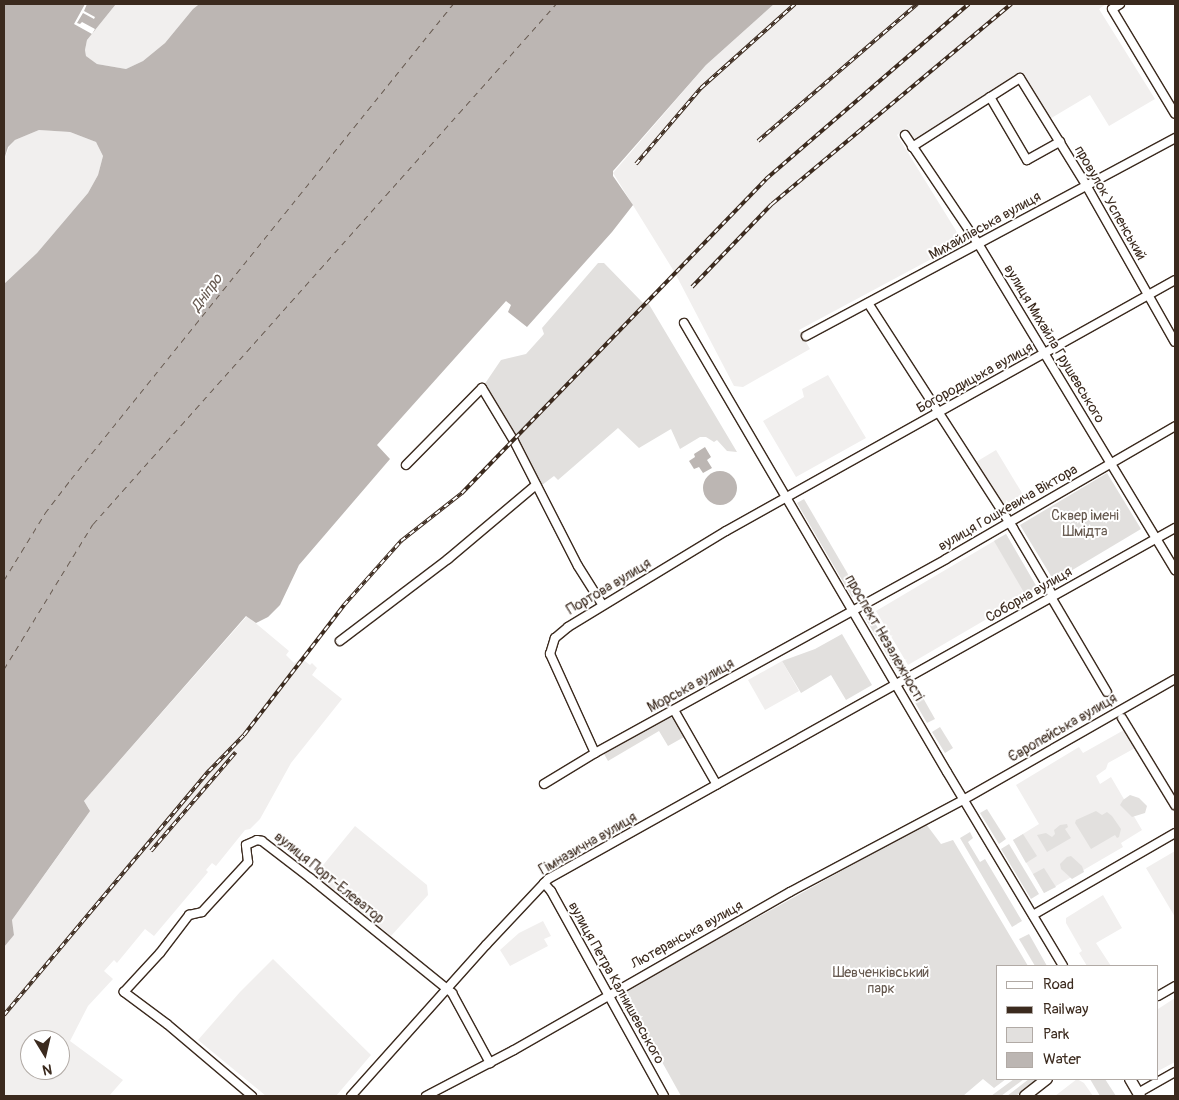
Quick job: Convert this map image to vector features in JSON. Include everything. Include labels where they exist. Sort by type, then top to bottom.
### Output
[{"type":"main road","points":[[1026,1096],[1046,1080]]},
{"type":"main road","points":[[1131,1080],[1139,1095]]},
{"type":"street","points":[[1120,4],[1112,9],[1175,114]]},
{"type":"street","name":"провулок Успенський","points":[[990,97],[1020,78],[1086,185],[1175,342]]},
{"type":"street","points":[[912,147],[990,97],[1026,160],[1060,142]]},
{"type":"street","name":"вулиця Михайла Грушевського","points":[[905,136],[979,245],[1175,570]]},
{"type":"street","name":"Михайлівська вулиця","points":[[806,336],[979,245],[1175,138]]},
{"type":"street","name":"Богородицька вулиця","points":[[786,497],[1175,280]]},
{"type":"street","points":[[868,303],[1009,522],[1107,692]]},
{"type":"street","name":"проспект Незалежності","points":[[684,323],[963,800],[1062,965]]},
{"type":"street","points":[[406,465],[482,388],[514,441],[578,566],[602,604]]},
{"type":"street","name":"вулиця Гошкевича Віктора","points":[[852,611],[1175,426]]},
{"type":"street","points":[[340,641],[448,559],[536,485]]},
{"type":"street","name":"Портова вулиця","points":[[594,753],[550,654],[555,638],[602,604],[786,497]]},
{"type":"street","name":"Соборна вулиця","points":[[896,684],[1175,528]]},
{"type":"street","name":"Морська вулиця","points":[[544,784],[594,753],[852,611]]},
{"type":"street","name":"Європейська вулиця","points":[[963,800],[1175,680]]},
{"type":"street","name":"Гімназична вулиця","points":[[351,1096],[544,883],[896,684]]},
{"type":"street","points":[[674,710],[716,785]]},
{"type":"street","points":[[1122,718],[1175,805]]},
{"type":"street","name":"Лютеранська вулиця","points":[[426,1096],[490,1063],[782,896],[963,800]]},
{"type":"street","points":[[1033,915],[1175,833]]},
{"type":"street","name":"вулиця Порт-Елеватор","points":[[252,1096],[167,1024],[124,992],[160,953],[189,914],[202,912],[248,862],[246,845],[254,841],[262,841],[452,993],[490,1063]]},
{"type":"street","name":"вулиця Петра Калнишевського","points":[[544,883],[551,891],[664,1096]]},
{"type":"street","points":[[1159,995],[1175,986]]},
{"type":"street","points":[[1139,1095],[1175,1072]]},
{"type":"shaded area","points":[[116,4],[209,4],[198,5],[165,43],[143,61],[126,69],[97,64],[86,56],[85,50],[87,40]]},
{"type":"shaded area","points":[[774,4],[1106,4],[1099,9],[1155,99],[1109,126],[1090,95],[1048,120],[1021,75],[914,141],[906,128],[897,135],[963,242],[799,330],[810,349],[743,387],[734,386],[675,273],[613,173],[706,65]]},
{"type":"shaded area","points":[[39,130],[70,132],[96,142],[103,156],[98,175],[88,193],[37,253],[4,284],[4,160],[9,147],[15,140]]},
{"type":"shaded area","points":[[828,375],[866,438],[796,477],[763,421],[804,397],[802,389]]},
{"type":"shaded area","points":[[996,450],[1025,498],[1005,510],[976,462]]},
{"type":"shaded area","points":[[1006,534],[1038,589],[908,665],[876,611]]},
{"type":"shaded area","points":[[247,616],[289,651],[286,655],[294,663],[301,658],[310,665],[312,663],[317,668],[312,675],[342,699],[291,763],[260,819],[250,829],[245,830],[216,866],[212,863],[206,870],[208,872],[154,936],[145,929],[117,963],[114,960],[104,971],[113,979],[88,1006],[70,1041],[123,1080],[109,1096],[4,1096],[4,947],[14,935],[12,920],[79,827],[89,809],[84,801]]},
{"type":"shaded area","points":[[782,661],[799,691],[765,710],[748,680]]},
{"type":"shaded area","points":[[1124,730],[1135,748],[1108,763],[1106,769],[1096,776],[1100,784],[1111,777],[1142,830],[1121,843],[1123,847],[1044,893],[1013,840],[1039,824],[1016,785],[1079,747],[1083,753]]},
{"type":"shaded area","points":[[355,826],[427,885],[428,895],[391,936],[315,875]]},
{"type":"shaded area","points":[[1175,851],[1175,917],[1146,868]]},
{"type":"shaded area","points":[[1103,895],[1122,928],[1096,943],[1110,965],[1086,965],[1079,953],[1082,951],[1066,923],[1066,918]]},
{"type":"shaded area","points":[[543,921],[551,936],[544,939],[548,946],[510,966],[500,950],[519,933]]},
{"type":"shaded area","points":[[273,959],[371,1055],[336,1096],[266,1096],[198,1040],[240,992]]},
{"type":"shaded area","points":[[1175,998],[1175,1062],[1159,1070],[1159,1008]]},
{"type":"shaded area","points":[[1076,1080],[1079,1080],[1084,1083],[1093,1096],[1055,1096]]},
{"type":"green space","points":[[598,263],[604,263],[644,304],[647,301],[737,452],[727,451],[717,440],[714,442],[706,437],[700,437],[680,449],[671,429],[639,448],[618,428],[558,480],[554,476],[538,488],[482,388],[501,360],[526,354],[544,334],[542,328]]},
{"type":"green space","name":"Сквер імені Шмідта","points":[[1107,473],[1141,529],[1054,581],[1020,525]]},
{"type":"green space","points":[[804,499],[859,593],[852,597],[797,503]]},
{"type":"green space","points":[[1006,534],[1038,589],[1026,596],[994,541]]},
{"type":"green space","points":[[870,615],[902,667],[896,670],[865,618]]},
{"type":"green space","points":[[842,634],[872,685],[846,700],[831,675],[801,693],[782,661],[815,649]]},
{"type":"green space","points":[[918,689],[935,719],[927,723],[910,694]]},
{"type":"green space","points":[[669,717],[674,718],[684,737],[668,746],[659,731],[608,761],[604,754]]},
{"type":"green space","points":[[940,727],[953,748],[945,753],[932,732]]},
{"type":"green space","points":[[1130,795],[1139,798],[1147,806],[1145,813],[1132,817],[1120,805]]},
{"type":"green space","points":[[987,809],[1006,839],[999,844],[980,813]]},
{"type":"green space","points":[[1096,811],[1102,815],[1107,812],[1121,829],[1119,837],[1117,838],[1115,835],[1091,849],[1075,823],[1076,820]]},
{"type":"green space","name":"Шевченківський парк","points":[[926,824],[941,844],[953,840],[1027,965],[996,965],[996,1080],[1005,1080],[994,1088],[983,1079],[963,1096],[681,1096],[623,992]]},
{"type":"green space","points":[[1067,824],[1068,827],[1065,829],[1071,838],[1047,852],[1037,835],[1046,833],[1052,837],[1055,834],[1054,830],[1060,825]]},
{"type":"green space","points":[[970,832],[973,838],[968,842],[980,862],[985,859],[1022,921],[1012,927],[960,838]]},
{"type":"green space","points":[[1023,834],[1037,856],[1026,863],[1013,840]]},
{"type":"green space","points":[[1009,844],[1039,894],[1031,899],[1001,849]]},
{"type":"green space","points":[[1071,856],[1082,866],[1084,872],[1072,879],[1061,869],[1060,864],[1067,857]]},
{"type":"green space","points":[[1044,868],[1056,887],[1044,893],[1033,874]]},
{"type":"green space","points":[[1029,934],[1046,965],[1034,965],[1019,939]]},
{"type":"green space","points":[[1013,1080],[1023,1080],[1001,1096],[991,1096]]},
{"type":"green space","points":[[1028,1080],[1037,1080],[1016,1096],[1007,1096]]},
{"type":"green space","points":[[1091,1080],[1106,1080],[1116,1096],[1100,1096]]},
{"type":"water","name":"Дніпро","points":[[4,4],[116,4],[87,40],[85,50],[86,56],[97,64],[126,69],[143,61],[165,43],[198,5],[774,4],[706,65],[613,171],[613,176],[633,205],[612,232],[527,327],[508,312],[511,305],[506,301],[377,445],[390,459],[299,565],[280,605],[268,617],[256,623],[246,616],[84,801],[90,811],[12,920],[14,935],[4,947],[4,284],[37,253],[88,193],[98,175],[103,156],[96,142],[70,132],[39,130],[15,140],[8,147],[4,160]]},
{"type":"water","points":[[705,447],[711,457],[707,460],[712,468],[703,473],[699,467],[694,469],[689,461],[695,457],[694,454]]},
{"type":"water","points":[[720,471],[732,476],[737,488],[732,500],[720,505],[708,500],[703,488],[708,476]]},
{"type":"pier","points":[[85,4],[87,4],[84,11],[95,17],[94,19],[83,13],[77,23],[80,24],[82,22],[95,29],[92,34],[74,24]]},
{"type":"ferry route","points":[[4,580],[45,513],[71,479],[453,4]]},
{"type":"ferry route","points":[[4,669],[93,524],[556,4]]},
{"type":"railway","points":[[636,164],[701,88],[795,4]]},
{"type":"railway","points":[[758,141],[917,4]]},
{"type":"railway","points":[[4,1015],[209,771],[244,735],[344,605],[401,541],[462,493],[766,179],[969,4]]},
{"type":"railway","points":[[692,287],[772,204],[1011,4]]},
{"type":"railway","points":[[151,851],[236,752]]}]
